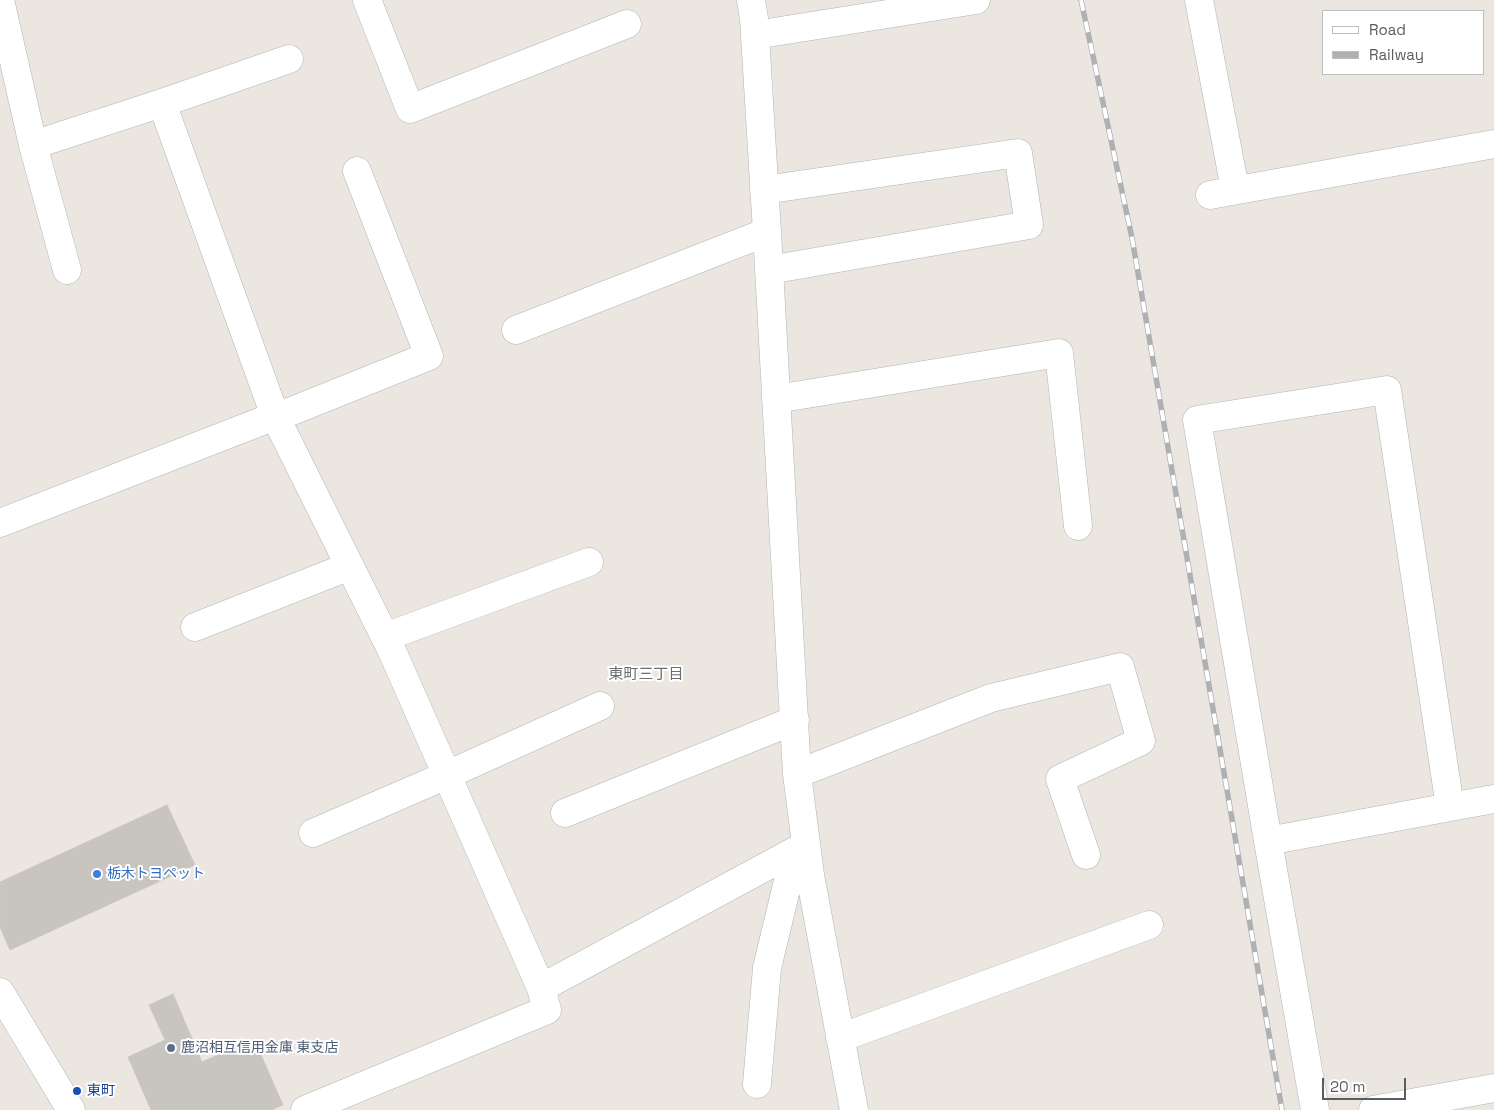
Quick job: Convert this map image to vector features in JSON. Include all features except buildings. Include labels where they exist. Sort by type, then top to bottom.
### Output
[{"type":"street","points":[[0,0],[33,145],[67,270]]},
{"type":"street","points":[[367,0],[410,109],[627,24]]},
{"type":"street","points":[[751,0],[754,19],[767,232],[798,774],[800,848],[767,968],[757,1084]]},
{"type":"street","points":[[755,35],[976,0]]},
{"type":"street","points":[[1199,0],[1222,192],[1494,144]]},
{"type":"street","points":[[33,145],[289,59]]},
{"type":"street","points":[[162,103],[275,416],[385,637],[541,988],[547,1010],[305,1110]]},
{"type":"street","points":[[764,190],[1018,153],[1028,226],[769,270]]},
{"type":"street","points":[[0,523],[292,411],[428,356],[357,171]]},
{"type":"street","points":[[516,330],[767,232]]},
{"type":"street","points":[[776,399],[1059,354],[1078,526]]},
{"type":"street","points":[[1315,1110],[1197,420],[1387,390],[1450,807]]},
{"type":"street","points":[[385,637],[589,562]]},
{"type":"street","points":[[195,627],[350,566]]},
{"type":"street","points":[[798,774],[991,698],[1120,667],[1141,741],[1060,778],[1086,855]]},
{"type":"street","points":[[313,833],[600,706]]},
{"type":"street","points":[[565,813],[794,720]]},
{"type":"street","points":[[1268,841],[1494,799]]},
{"type":"street","points":[[541,988],[800,848]]},
{"type":"street","points":[[800,848],[810,875],[854,1110]]},
{"type":"street","points":[[840,1038],[1149,925]]},
{"type":"street","points":[[0,992],[70,1110]]},
{"type":"street","points":[[1373,1110],[1494,1088]]},
{"type":"railway","points":[[1081,0],[1132,238],[1282,1110]]},
{"type":"place","name":"栃木トヨペット","points":[[97,874]]},
{"type":"place","name":"鹿沼相互信用金庫 東支店","points":[[171,1048]]},
{"type":"place","name":"東町","points":[[77,1091]]},
{"type":"district","name":"東町三丁目","points":[[646,675]]}]
